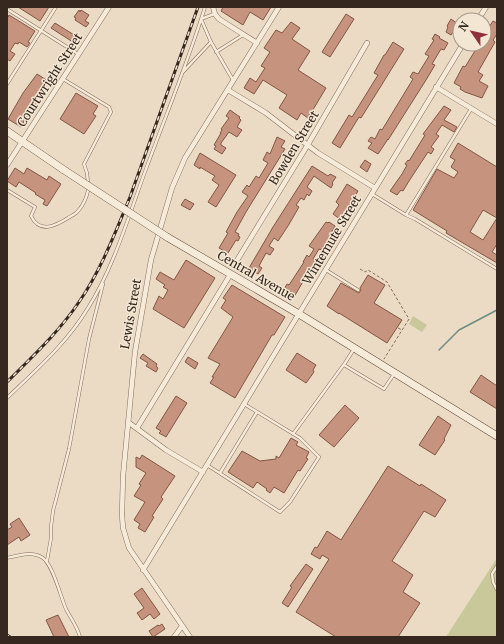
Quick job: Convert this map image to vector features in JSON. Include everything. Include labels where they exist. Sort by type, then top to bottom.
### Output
[{"type":"main road","name":"Central Avenue","points":[[7,131],[64,170],[167,236],[230,275],[299,314],[497,436]]},
{"type":"street","name":"Courtwright Street","points":[[7,165],[109,7]]},
{"type":"street","points":[[213,7],[215,14],[219,19],[257,43]]},
{"type":"street","name":"Lewis Street","points":[[190,637],[129,548],[123,528],[123,476],[135,352],[151,260],[172,188],[185,158],[279,7]]},
{"type":"street","name":"Bowden Street","points":[[236,262],[307,146],[367,43]]},
{"type":"street","name":"Wintemute Street","points":[[143,570],[458,52]]},
{"type":"street","points":[[436,87],[497,124]]},
{"type":"street","points":[[228,90],[266,113],[307,146],[375,188]]},
{"type":"street","points":[[137,428],[230,275]]},
{"type":"street","points":[[128,422],[166,450],[202,472]]},
{"type":"street","points":[[174,637],[182,626]]},
{"type":"lane","points":[[7,84],[56,7]]},
{"type":"lane","points":[[7,398],[47,360],[72,332],[88,308],[104,279],[127,221],[205,7]]},
{"type":"lane","points":[[7,9],[78,54]]},
{"type":"lane","points":[[201,19],[215,14]]},
{"type":"lane","points":[[201,19],[216,52],[234,81]]},
{"type":"lane","points":[[216,52],[244,35]]},
{"type":"lane","points":[[181,74],[211,42]]},
{"type":"lane","points":[[7,190],[35,207],[31,216],[34,222],[39,226],[48,228],[60,223],[79,210],[88,193],[87,173],[84,164],[111,112],[109,107],[63,78]]},
{"type":"lane","points":[[406,215],[472,109]]},
{"type":"lane","points":[[371,194],[497,269]]},
{"type":"lane","points":[[326,270],[358,290]]},
{"type":"lane","points":[[46,561],[51,538],[53,511],[69,449],[90,339],[104,279]]},
{"type":"lane","points":[[293,434],[354,348]]},
{"type":"lane","points":[[344,364],[384,389],[394,373]]},
{"type":"lane","points":[[207,465],[280,512],[290,502],[319,457],[300,438],[244,404]]},
{"type":"lane","points":[[220,473],[257,412]]},
{"type":"lane","points":[[7,558],[29,554],[39,556],[46,561],[66,609],[77,628],[80,637]]},
{"type":"lane","points":[[497,566],[492,574],[493,582],[497,590]]},
{"type":"path","points":[[360,270],[365,272],[368,270],[387,282],[409,319],[381,365]]},
{"type":"path","points":[[398,328],[402,330]]},
{"type":"green space","points":[[413,316],[427,325],[422,332],[409,324]]},
{"type":"green space","points":[[497,558],[497,637],[446,637]]},
{"type":"building","points":[[18,7],[49,7],[40,21]]},
{"type":"building","points":[[223,7],[271,7],[263,20],[250,12],[243,25],[221,11]]},
{"type":"building","points":[[79,10],[80,12],[81,10],[89,15],[85,21],[89,23],[86,27],[75,20],[76,18],[74,17]]},
{"type":"building","points":[[346,14],[354,19],[330,57],[322,52]]},
{"type":"building","points":[[9,15],[35,31],[28,42],[30,43],[27,47],[19,42],[18,44],[15,43],[10,51],[15,54],[10,61],[7,59],[7,19]]},
{"type":"building","points":[[451,19],[451,35],[446,32],[447,26]]},
{"type":"building","points":[[493,21],[497,23],[497,34],[493,40],[495,42],[492,47]]},
{"type":"building","points":[[291,22],[300,28],[292,39],[310,51],[298,70],[326,88],[308,118],[301,113],[297,120],[279,108],[287,95],[263,80],[254,94],[244,88],[250,78],[256,82],[265,68],[261,66],[270,52],[264,48],[276,30],[282,33]]},
{"type":"building","points":[[55,23],[79,38],[76,44],[51,28]]},
{"type":"building","points":[[435,34],[448,43],[444,50],[441,49],[432,64],[435,65],[426,80],[378,154],[368,148],[372,143],[368,141],[371,137],[375,139],[380,129],[382,130],[413,79],[410,77],[413,72],[418,74],[429,56],[425,54],[434,40],[432,39]]},
{"type":"building","points":[[393,42],[404,49],[361,118],[359,117],[340,148],[332,143],[349,115],[352,117],[378,75],[374,73]]},
{"type":"building","points":[[474,52],[489,52],[478,72],[483,75],[479,81],[488,86],[482,98],[465,92],[460,89],[461,87],[454,83],[463,66],[465,67]]},
{"type":"building","points":[[37,74],[48,81],[35,101],[38,103],[36,107],[33,105],[21,127],[8,119],[23,93]]},
{"type":"building","points":[[76,93],[98,106],[93,114],[96,116],[84,134],[60,119]]},
{"type":"building","points":[[444,106],[451,110],[444,120],[457,127],[454,132],[442,125],[436,134],[439,136],[431,147],[434,149],[431,154],[428,152],[403,191],[401,190],[397,195],[390,191],[407,165],[405,164],[408,160],[409,161],[425,135],[423,134]]},
{"type":"building","points":[[230,110],[240,117],[239,118],[241,120],[237,127],[242,130],[237,137],[229,132],[221,143],[221,145],[226,148],[222,154],[214,149],[216,146],[214,145],[221,133],[221,129],[229,118],[226,116]]},
{"type":"building","points":[[277,137],[285,141],[281,147],[285,149],[235,232],[239,234],[238,236],[240,237],[238,241],[236,240],[228,253],[219,248],[228,233],[226,232],[237,212],[248,196],[242,192],[247,185],[249,187],[256,176],[259,178],[268,163],[263,160],[267,152],[270,154]]},
{"type":"building","points":[[458,143],[497,167],[497,218],[497,244],[492,252],[497,255],[497,263],[446,233],[447,231],[413,210],[437,169],[454,178],[458,172],[451,167],[455,160],[450,157]],"holes":[[[483,210],[497,218],[483,240],[470,232]]]},
{"type":"building","points":[[200,153],[236,175],[216,207],[208,202],[219,185],[212,180],[215,176],[194,165]]},
{"type":"building","points":[[365,160],[371,164],[367,172],[360,167]]},
{"type":"building","points":[[312,166],[328,176],[330,174],[336,177],[331,188],[314,176],[307,187],[312,191],[309,196],[307,194],[304,200],[301,198],[296,205],[299,207],[278,241],[274,238],[269,246],[274,249],[270,255],[266,253],[259,266],[262,268],[258,274],[249,268]]},
{"type":"building","points":[[15,168],[24,174],[27,168],[47,180],[49,176],[61,184],[47,206],[43,204],[45,200],[19,182],[16,187],[7,181]]},
{"type":"building","points":[[347,184],[358,191],[341,220],[333,214],[339,205],[336,202]]},
{"type":"building","points":[[185,199],[194,204],[190,210],[181,205]]},
{"type":"building","points":[[326,222],[329,222],[335,226],[326,244],[321,250],[319,249],[313,259],[317,262],[314,268],[312,266],[294,297],[283,291],[287,284],[289,285],[293,279],[307,255],[309,257],[314,249],[309,246]]},
{"type":"building","points":[[186,260],[215,278],[184,328],[153,309],[159,296],[163,299],[168,290],[163,287],[165,285],[156,279],[160,272],[174,280]]},
{"type":"building","points":[[368,275],[385,285],[374,303],[402,320],[387,343],[327,306],[341,283],[359,293],[361,290],[360,288]]},
{"type":"building","points":[[232,285],[285,317],[274,335],[272,335],[235,398],[210,383],[220,364],[208,358],[233,317],[221,308],[226,300],[223,298]]},
{"type":"building","points":[[297,353],[316,365],[313,370],[314,372],[306,383],[286,370]]},
{"type":"building","points":[[143,354],[157,364],[156,366],[158,368],[156,372],[146,366],[148,363],[140,358]]},
{"type":"building","points":[[188,357],[198,363],[195,369],[185,362]]},
{"type":"building","points":[[481,375],[497,386],[497,409],[470,392]]},
{"type":"building","points":[[176,396],[187,403],[166,437],[159,433],[161,431],[156,428]]},
{"type":"building","points":[[345,405],[359,418],[334,447],[319,435]]},
{"type":"building","points":[[438,416],[451,425],[444,439],[445,440],[435,455],[419,445]]},
{"type":"building","points":[[291,438],[298,442],[296,445],[309,452],[306,458],[308,459],[300,471],[298,470],[284,493],[274,487],[270,493],[257,482],[253,488],[228,472],[242,451],[260,461],[276,459],[276,456],[279,458]]},
{"type":"building","points":[[142,455],[175,476],[161,497],[163,499],[152,516],[154,517],[145,532],[138,528],[140,524],[134,520],[145,502],[134,496],[146,473],[136,467],[136,457],[140,459]]},
{"type":"building","points":[[388,466],[446,500],[435,517],[424,511],[392,561],[413,575],[403,592],[420,603],[398,637],[336,637],[296,612],[329,559],[322,555],[320,559],[311,554],[315,547],[317,548],[327,531],[341,540]]},
{"type":"building","points":[[19,518],[30,535],[21,541],[19,537],[7,545],[7,530],[12,527],[10,524]]},
{"type":"building","points":[[306,564],[313,569],[288,607],[282,603],[292,587],[290,586]]},
{"type":"building","points":[[142,588],[160,614],[154,619],[150,614],[142,620],[137,613],[144,608],[134,594]]},
{"type":"building","points":[[58,615],[69,637],[54,637],[46,620]]},
{"type":"building","points":[[162,624],[165,629],[153,637],[149,631]]},
{"type":"waterway","points":[[439,350],[459,330],[497,310]]},
{"type":"railway","points":[[7,382],[63,324],[87,290],[101,264],[130,197],[198,7]]}]
